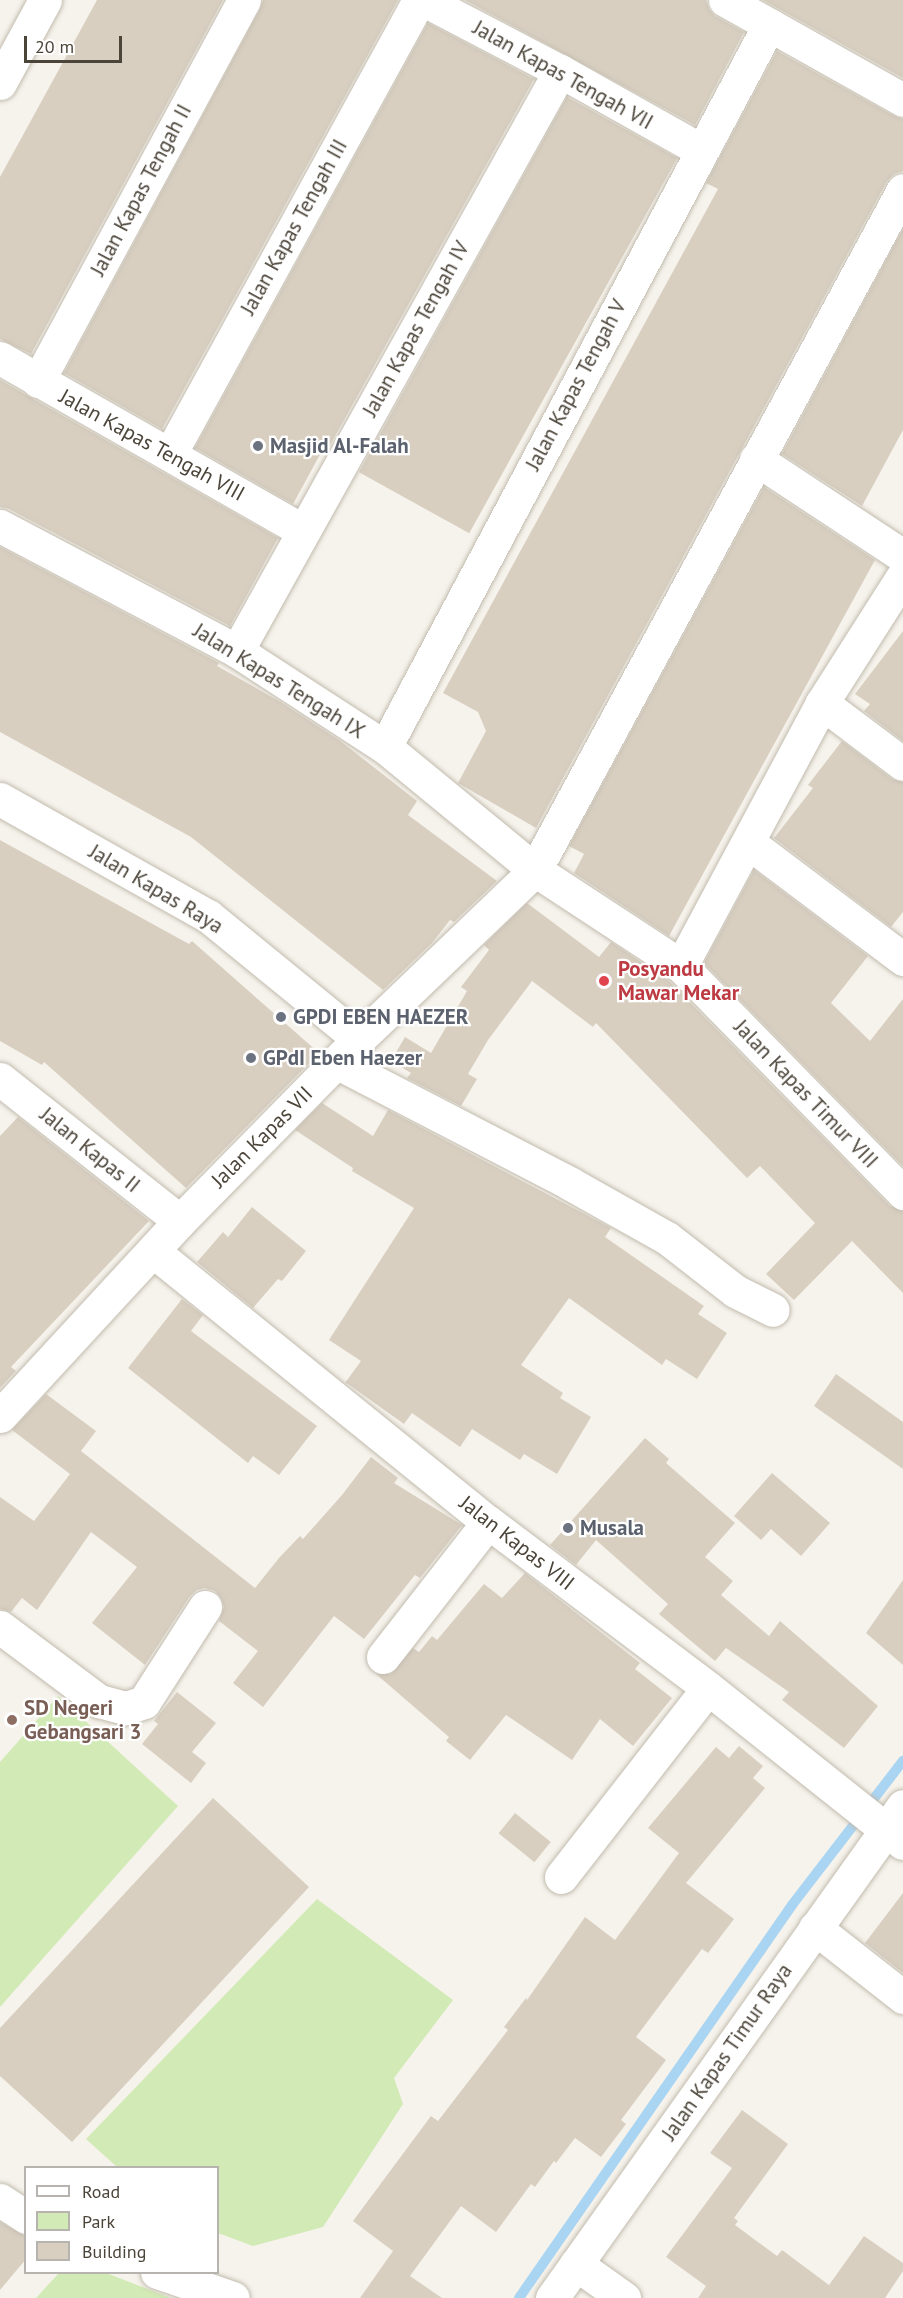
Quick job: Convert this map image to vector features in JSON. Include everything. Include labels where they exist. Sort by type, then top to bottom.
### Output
[{"type":"street","points":[[0,83],[45,0]]},
{"type":"street","name":"Jalan Kapas Tengah II","points":[[38,381],[244,0]]},
{"type":"street","name":"Jalan Kapas Tengah III","points":[[170,454],[419,0]]},
{"type":"street","name":"Jalan Kapas Tengah VII","points":[[424,0],[560,71],[701,150]]},
{"type":"street","points":[[725,0],[903,100]]},
{"type":"street","name":"Jalan Kapas Tengah V","points":[[386,747],[769,25]]},
{"type":"street","name":"Jalan Kapas Tengah IV","points":[[237,651],[560,71]]},
{"type":"street","name":"Jalan Kapas VII","points":[[0,1416],[180,1221],[359,1039],[535,870],[903,190]]},
{"type":"street","name":"Jalan Kapas Tengah VIII","points":[[0,358],[303,531]]},
{"type":"street","points":[[756,459],[903,556]]},
{"type":"street","name":"Jalan Kapas Tengah IX","points":[[0,526],[237,651],[386,747],[535,870]]},
{"type":"street","points":[[681,966],[749,843],[822,703],[903,576]]},
{"type":"street","points":[[822,703],[903,764]]},
{"type":"street","name":"Jalan Kapas Raya","points":[[0,800],[208,916],[359,1039]]},
{"type":"street","points":[[749,843],[903,959]]},
{"type":"street","name":"Jalan Kapas Timur VIII","points":[[535,870],[681,966],[903,1193]]},
{"type":"street","points":[[336,1062],[569,1183],[667,1238],[735,1291],[773,1310]]},
{"type":"street","name":"Jalan Kapas II","points":[[2,1083],[180,1221]]},
{"type":"street","name":"Jalan Kapas VIII","points":[[153,1251],[488,1522],[708,1688],[848,1798],[893,1826]]},
{"type":"street","points":[[383,1657],[488,1522]]},
{"type":"street","points":[[0,1627],[99,1701],[126,1708],[144,1702],[205,1607]]},
{"type":"street","points":[[561,1877],[708,1688]]},
{"type":"street","name":"Jalan Kapas Timur Raya","points":[[552,2298],[815,1928],[893,1826]]},
{"type":"street","points":[[815,1928],[903,1997]]},
{"type":"street","points":[[0,2200],[24,2216]]},
{"type":"street","points":[[576,2264],[624,2298]]},
{"type":"street","points":[[163,2274],[233,2298]]},
{"type":"green space","points":[[58,1696],[178,1806],[0,2007],[0,1762]]},
{"type":"green space","points":[[317,1899],[453,2000],[394,2078],[403,2104],[323,2227],[253,2246],[219,2233],[219,2166],[116,2166],[86,2139]]},
{"type":"green space","points":[[58,2274],[109,2274],[171,2298],[36,2298]]},
{"type":"building","points":[[97,0],[223,0],[31,354],[0,339],[0,177]]},
{"type":"building","points":[[263,0],[398,0],[162,429],[64,373]]},
{"type":"building","points":[[465,0],[706,0],[715,16],[744,32],[695,125]]},
{"type":"building","points":[[763,0],[903,0],[903,78]]},
{"type":"building","points":[[428,23],[534,79],[325,454],[322,451],[293,504],[195,448]]},
{"type":"building","points":[[777,51],[903,119],[903,171],[894,174],[887,181],[536,828],[458,783],[486,731],[478,712],[443,693],[718,189],[706,183]]},
{"type":"building","points":[[567,97],[677,158],[469,533],[359,472]]},
{"type":"building","points":[[903,229],[903,430],[862,506],[782,454]]},
{"type":"building","points":[[0,380],[278,538],[230,626],[9,509],[0,507]]},
{"type":"building","points":[[764,487],[875,560],[669,936],[574,873],[584,854],[569,846]]},
{"type":"building","points":[[0,547],[219,663],[217,666],[279,701],[339,740],[417,801],[408,815],[497,881],[454,922],[450,920],[432,943],[383,990],[191,837],[0,732]]},
{"type":"building","points":[[903,631],[903,741],[864,711],[870,704],[855,694]]},
{"type":"building","points":[[842,741],[892,779],[903,782],[903,912],[891,927],[774,838],[813,788],[808,785]]},
{"type":"building","points":[[0,840],[189,944],[192,941],[319,1053],[186,1188],[44,1062],[42,1065],[0,1041]]},
{"type":"building","points":[[754,870],[868,956],[831,1003],[870,1041],[903,999],[903,1166],[704,963]]},
{"type":"building","points":[[527,903],[599,957],[611,942],[669,981],[890,1206],[903,1211],[903,1293],[852,1241],[794,1300],[766,1274],[815,1223],[760,1166],[747,1178],[596,1023],[593,1027],[532,981],[488,1040],[468,1074],[477,1079],[461,1106],[407,1078],[411,1073],[391,1061],[405,1037],[431,1053],[467,991],[461,987],[489,950],[484,945]]},
{"type":"building","points":[[322,1103],[373,1136],[388,1110],[611,1228],[605,1237],[704,1306],[698,1314],[727,1333],[697,1379],[666,1359],[662,1365],[569,1298],[521,1365],[563,1393],[560,1398],[591,1417],[557,1474],[524,1454],[520,1460],[472,1429],[460,1447],[412,1413],[404,1424],[345,1383],[361,1361],[329,1340],[414,1208],[352,1171],[353,1168],[295,1130]]},
{"type":"building","points":[[18,1117],[149,1221],[11,1367],[16,1371],[0,1388],[0,1136]]},
{"type":"building","points":[[252,1207],[306,1251],[282,1281],[278,1279],[253,1308],[197,1262],[223,1232],[228,1237]]},
{"type":"building","points":[[182,1299],[203,1315],[191,1331],[317,1426],[279,1475],[253,1456],[248,1463],[128,1368]]},
{"type":"building","points":[[836,1374],[903,1422],[903,1469],[814,1406]]},
{"type":"building","points":[[46,1394],[96,1431],[81,1451],[255,1588],[279,1558],[300,1536],[303,1539],[342,1495],[371,1457],[398,1478],[394,1483],[462,1525],[420,1578],[415,1575],[364,1639],[334,1616],[263,1707],[233,1683],[258,1651],[219,1621],[224,1607],[215,1591],[205,1588],[197,1590],[190,1596],[145,1665],[92,1623],[137,1567],[91,1532],[37,1610],[22,1598],[11,1612],[0,1609],[0,1497],[34,1521],[70,1474],[12,1430]]},
{"type":"building","points":[[645,1438],[669,1459],[666,1463],[735,1523],[705,1557],[733,1581],[721,1595],[769,1636],[780,1621],[878,1706],[844,1748],[782,1700],[789,1692],[726,1648],[715,1661],[685,1636],[659,1614],[668,1604],[596,1540],[576,1565],[550,1545]]},
{"type":"building","points":[[772,1473],[830,1523],[801,1556],[771,1529],[761,1540],[734,1516]]},
{"type":"building","points":[[525,1573],[640,1663],[635,1669],[672,1698],[633,1746],[600,1719],[572,1760],[506,1715],[470,1760],[446,1741],[449,1737],[376,1674],[391,1674],[413,1648],[419,1652],[432,1636],[437,1640],[484,1584],[502,1598]]},
{"type":"building","points":[[903,1580],[903,1665],[866,1633]]},
{"type":"building","points":[[177,1692],[216,1723],[192,1752],[206,1763],[191,1783],[142,1744],[158,1724],[154,1721]]},
{"type":"building","points":[[739,1746],[763,1766],[753,1778],[765,1788],[686,1883],[734,1919],[708,1953],[702,1949],[636,2037],[666,2060],[621,2120],[626,2124],[601,2157],[575,2138],[535,2187],[531,2184],[496,2232],[461,2206],[410,2276],[442,2298],[360,2298],[393,2251],[353,2221],[431,2116],[438,2121],[508,2030],[504,2027],[526,1998],[527,2000],[585,1917],[615,1940],[679,1853],[648,1828],[716,1747],[729,1758]]},
{"type":"building","points":[[213,1798],[309,1887],[72,2142],[0,2076],[0,2028]]},
{"type":"building","points":[[515,1813],[551,1842],[534,1862],[499,1833]]},
{"type":"building","points":[[903,1893],[903,1973],[865,1943]]},
{"type":"building","points":[[742,2110],[788,2144],[734,2218],[738,2221],[735,2225],[777,2256],[782,2250],[829,2285],[864,2236],[903,2263],[903,2271],[885,2298],[698,2298],[706,2286],[666,2257],[732,2168],[710,2153]]},
{"type":"building","points":[[0,2222],[24,2235],[24,2261],[0,2290]]},
{"type":"waterway","points":[[519,2298],[792,1905],[903,1761]]},
{"type":"place","name":"Masjid Al-Falah","points":[[258,446]]},
{"type":"place","name":"Posyandu Mawar Mekar","points":[[604,981]]},
{"type":"place","name":"GPDI EBEN HAEZER","points":[[281,1017]]},
{"type":"place","name":"GPdI Eben Haezer","points":[[251,1058]]},
{"type":"place","name":"Musala","points":[[568,1528]]},
{"type":"place","name":"SD Negeri Gebangsari 3","points":[[12,1720]]}]
